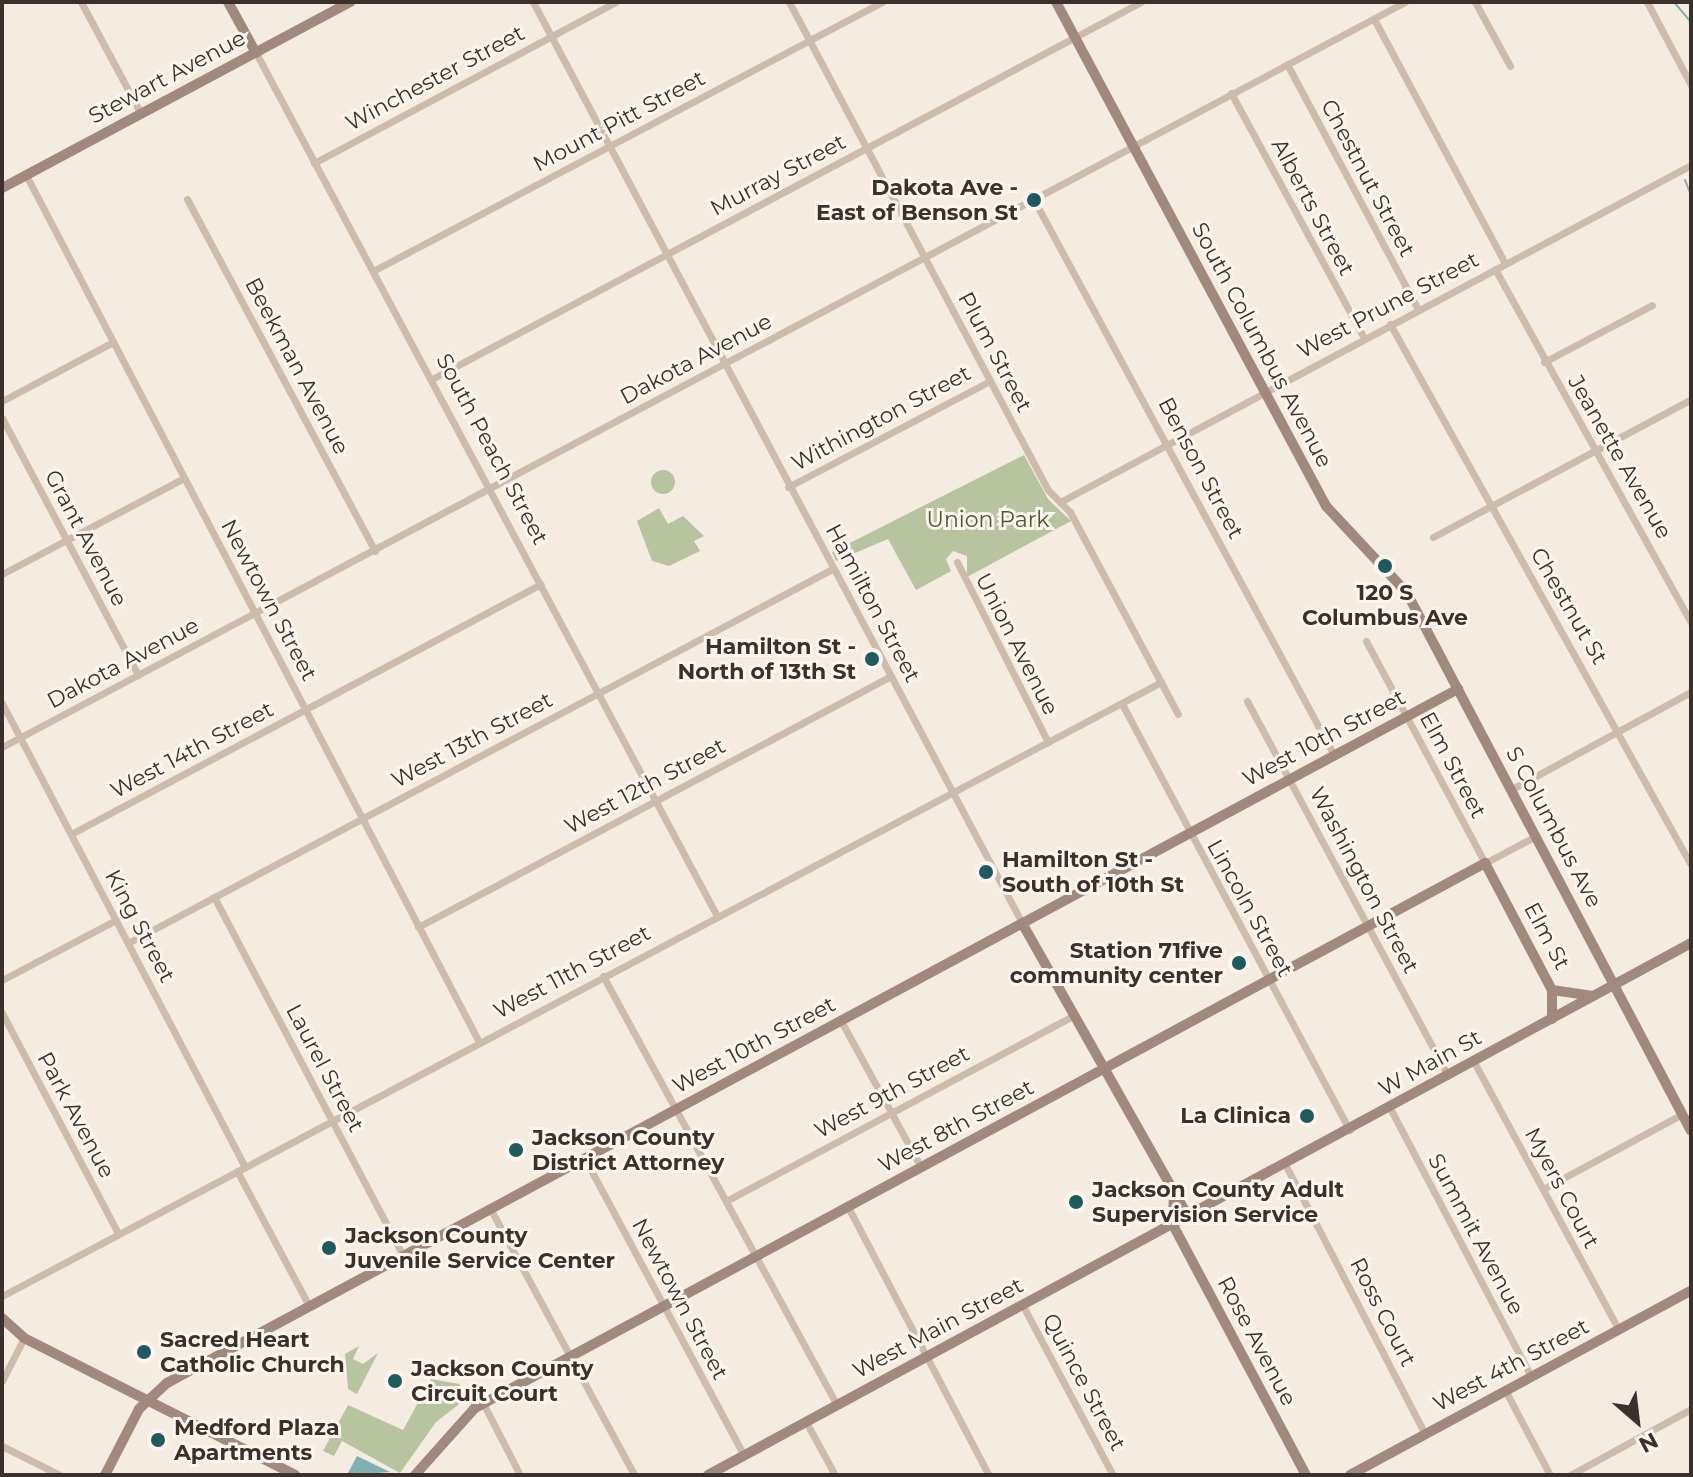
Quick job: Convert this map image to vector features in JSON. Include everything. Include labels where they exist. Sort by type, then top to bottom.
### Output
[{"type":"main road","name":"South Peach Street","points":[[228,2],[256,53]]},
{"type":"main road","name":"Stewart Avenue","points":[[2,188],[351,2]]},
{"type":"main road","name":"South Columbus Avenue","points":[[1056,2],[1326,507],[1401,585],[1458,689]]},
{"type":"main road","name":"West 10th Street","points":[[147,1400],[309,1306],[1458,689]]},
{"type":"main road","name":"S Columbus Ave","points":[[1458,689],[1691,1131]]},
{"type":"main road","name":"West 8th Street","points":[[415,1475],[449,1428],[483,1403],[1485,863]]},
{"type":"main road","name":"Elm St","points":[[1485,863],[1552,990],[1593,996]]},
{"type":"main road","name":"Hamilton Street","points":[[1022,923],[1188,1217]]},
{"type":"main road","name":"W Main St","points":[[1188,1217],[1691,943]]},
{"type":"main road","points":[[1552,990],[1552,1019]]},
{"type":"main road","points":[[1173,1225],[1174,1192]]},
{"type":"main road","name":"West Main Street","points":[[708,1475],[1188,1217]]},
{"type":"main road","name":"Rose Avenue","points":[[1173,1225],[1306,1475]]},
{"type":"main road","name":"West 4th Street","points":[[1350,1475],[1691,1291]]},
{"type":"main road","points":[[2,1318],[24,1338]]},
{"type":"main road","points":[[2,1330],[24,1338],[295,1475]]},
{"type":"main road","points":[[105,1475],[147,1400]]},
{"type":"street","points":[[81,2],[141,114]]},
{"type":"street","name":"Hamilton Street","points":[[533,2],[1022,923]]},
{"type":"street","name":"Winchester Street","points":[[314,163],[616,2]]},
{"type":"street","name":"Plum Street","points":[[789,2],[990,381],[1178,714]]},
{"type":"street","name":"Mount Pitt Street","points":[[373,271],[882,2]]},
{"type":"street","name":"Murray Street","points":[[432,379],[1141,2]]},
{"type":"street","name":"Dakota Avenue","points":[[2,747],[1405,2]]},
{"type":"street","points":[[1475,2],[1510,66]]},
{"type":"street","points":[[1647,2],[1691,85]]},
{"type":"street","points":[[1374,19],[1505,263]]},
{"type":"street","name":"South Peach Street","points":[[256,53],[717,916]]},
{"type":"street","name":"Chestnut Street","points":[[1287,64],[1418,309]]},
{"type":"street","name":"Alberts Street","points":[[1231,93],[1364,338]]},
{"type":"street","name":"West Prune Street","points":[[1060,502],[1691,165]]},
{"type":"street","name":"Newtown Street","points":[[26,175],[479,1042]]},
{"type":"street","name":"Beekman Avenue","points":[[187,199],[375,551]]},
{"type":"street","name":"Benson Street","points":[[1034,200],[1334,755]]},
{"type":"street","name":"Jeanette Avenue","points":[[1495,269],[1591,452],[1607,465],[1691,622]]},
{"type":"street","points":[[1544,362],[1652,305]]},
{"type":"street","name":"Chestnut St","points":[[1390,324],[1487,508],[1531,568],[1691,865]]},
{"type":"street","points":[[2,401],[113,342]]},
{"type":"street","name":"Withington Street","points":[[788,487],[990,381]]},
{"type":"street","points":[[1433,537],[1691,399]]},
{"type":"street","name":"Grant Avenue","points":[[2,418],[138,675]]},
{"type":"street","points":[[2,574],[184,478]]},
{"type":"street","name":"Union Avenue","points":[[957,562],[1048,742]]},
{"type":"street","name":"West 13th Street","points":[[128,943],[832,569]]},
{"type":"street","name":"West 14th Street","points":[[71,834],[541,584]]},
{"type":"street","name":"Elm Street","points":[[1366,641],[1485,863]]},
{"type":"street","name":"West 12th Street","points":[[418,927],[889,677]]},
{"type":"street","name":"West 11th Street","points":[[2,1296],[1161,682]]},
{"type":"street","points":[[1512,789],[1691,692]]},
{"type":"street","name":"Washington Street","points":[[1247,701],[1448,1076]]},
{"type":"street","name":"King Street","points":[[2,703],[245,1167]]},
{"type":"street","name":"Lincoln Street","points":[[1122,704],[1349,1130]]},
{"type":"street","name":"West 8th Street","points":[[1485,863],[1536,836]]},
{"type":"street","name":"Laurel Street","points":[[214,897],[403,1256]]},
{"type":"street","points":[[2,980],[116,920]]},
{"type":"street","points":[[603,976],[728,1200],[837,1405]]},
{"type":"street","name":"Park Avenue","points":[[2,1013],[118,1233]]},
{"type":"street","name":"West 9th Street","points":[[728,1200],[1073,1016]]},
{"type":"street","points":[[841,1021],[921,1167]]},
{"type":"street","name":"Myers Court","points":[[1474,1062],[1619,1330]]},
{"type":"street","name":"Summit Avenue","points":[[1390,1108],[1531,1377]]},
{"type":"street","points":[[1543,1189],[1682,1114]]},
{"type":"street","name":"Newtown Street","points":[[585,1159],[744,1456]]},
{"type":"street","name":"Ross Court","points":[[1285,1164],[1425,1434]]},
{"type":"street","points":[[237,1171],[309,1306]]},
{"type":"street","points":[[848,1207],[989,1475]]},
{"type":"street","points":[[491,1210],[634,1475]]},
{"type":"street","name":"Quince Street","points":[[1023,1306],[1113,1475]]},
{"type":"street","points":[[2,1381],[24,1338]]},
{"type":"street","points":[[1505,1390],[1550,1475]]},
{"type":"street","points":[[483,1403],[520,1475]]},
{"type":"street","points":[[1570,1475],[1691,1409]]},
{"type":"street","points":[[806,1422],[835,1475]]},
{"type":"street","points":[[2,1446],[60,1475]]},
{"type":"green space","name":"Union Park","points":[[1024,455],[1048,499],[1071,521],[967,577],[967,556],[953,551],[946,559],[951,571],[916,590],[888,539],[836,561],[832,552]]},
{"type":"green space","points":[[663,470],[672,473],[675,482],[672,491],[663,494],[654,491],[651,482],[654,473]]},
{"type":"green space","points":[[659,508],[668,524],[683,516],[704,536],[694,541],[700,551],[669,566],[652,561],[637,521]]},
{"type":"green space","points":[[359,1346],[353,1359],[363,1364],[378,1353],[357,1394],[348,1389],[345,1354]]},
{"type":"green space","points":[[431,1379],[459,1384],[467,1398],[436,1422],[400,1473],[342,1441],[334,1456],[323,1451],[348,1405],[403,1430]]},
{"type":"water","points":[[357,1456],[390,1472],[347,1475]]},
{"type":"waterway","points":[[1674,2],[1691,22]]},
{"type":"waterway","points":[[1685,180],[1691,195]]},
{"type":"place","name":"Dakota Ave - East of Benson St","points":[[1034,200]]},
{"type":"place","name":"120 S Columbus Ave","points":[[1385,566]]},
{"type":"place","name":"Hamilton St - North of 13th St","points":[[872,659]]},
{"type":"place","name":"Hamilton St - South of 10th St","points":[[986,872]]},
{"type":"place","name":"Station 71five community center","points":[[1239,963]]},
{"type":"place","name":"La Clinica","points":[[1307,1116]]},
{"type":"place","name":"Jackson County District Attorney","points":[[516,1150]]},
{"type":"place","name":"Jackson County Adult Supervision Service","points":[[1076,1202]]},
{"type":"place","name":"Jackson County Juvenile Service Center","points":[[329,1248]]},
{"type":"place","name":"Sacred Heart Catholic Church","points":[[144,1352]]},
{"type":"place","name":"Jackson County Circuit Court","points":[[395,1381]]},
{"type":"place","name":"Medford Plaza Apartments","points":[[158,1440]]}]
